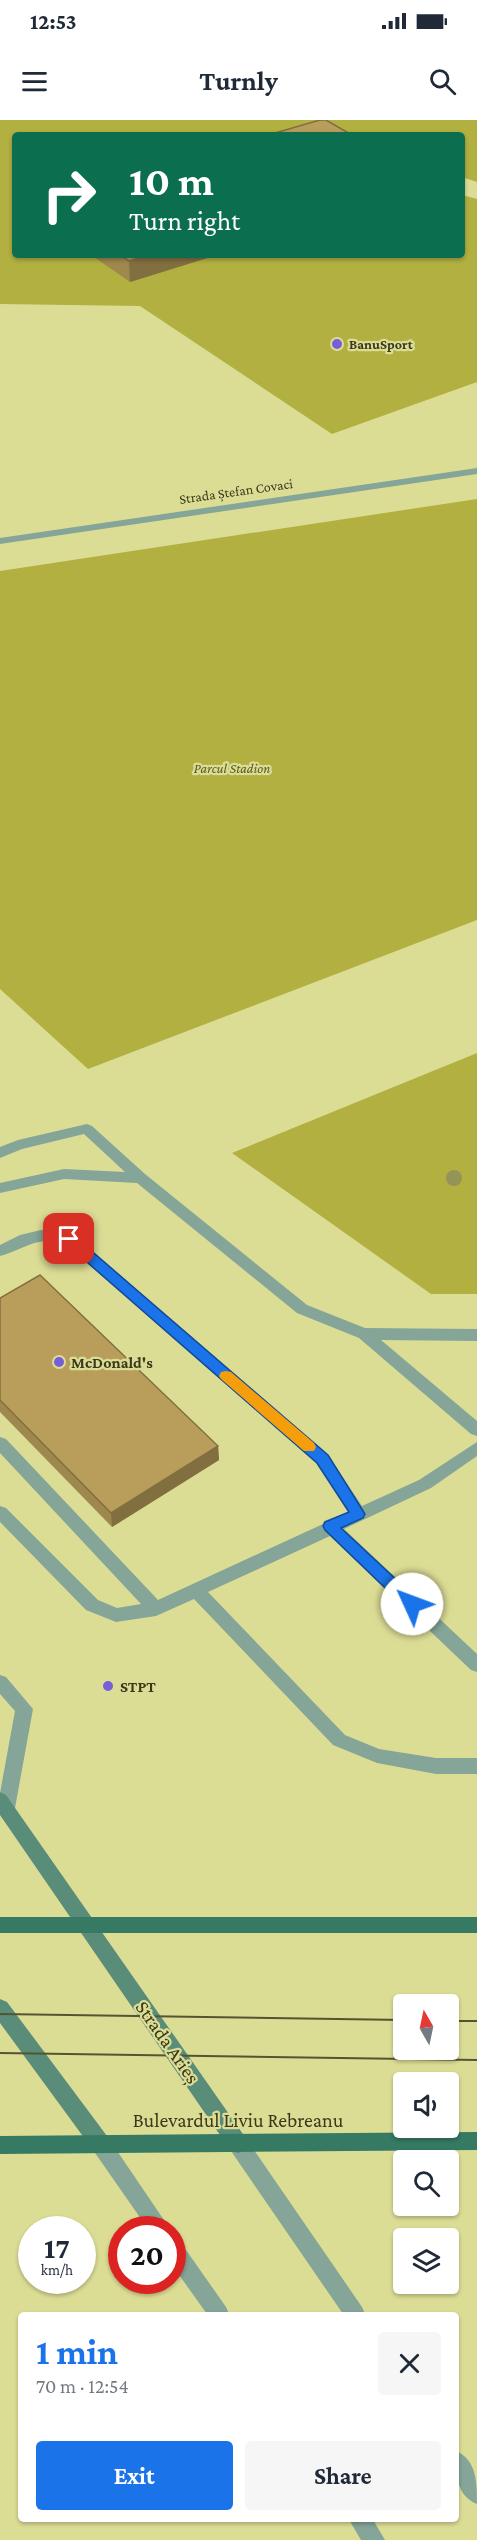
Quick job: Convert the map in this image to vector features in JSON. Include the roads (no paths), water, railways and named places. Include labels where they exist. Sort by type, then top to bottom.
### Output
[{"type":"main road","name":"Strada Arieș","points":[[3,1804],[238,2144]]},
{"type":"main road","points":[[0,1925],[477,1925]]},
{"type":"main road","points":[[0,2008],[100,2143]]},
{"type":"main road","name":"Bulevardul Liviu Rebreanu","points":[[0,2145],[477,2141]]},
{"type":"street","name":"Strada Ștefan Covaci","points":[[0,541],[477,471]]},
{"type":"street","points":[[0,1153],[18,1146],[87,1129],[140,1178],[303,1309],[364,1334],[477,1430]]},
{"type":"street","points":[[0,1188],[64,1174],[140,1178]]},
{"type":"street","points":[[0,1251],[25,1237],[51,1234],[69,1239],[322,1459],[358,1514]]},
{"type":"street","points":[[364,1334],[477,1335]]},
{"type":"street","points":[[0,1443],[156,1609]]},
{"type":"street","points":[[0,1512],[92,1605],[116,1615],[156,1609],[330,1526],[425,1484],[477,1448]]},
{"type":"street","points":[[330,1526],[477,1665]]},
{"type":"street","points":[[196,1590],[339,1740],[376,1756],[436,1766],[477,1766]]},
{"type":"street","points":[[0,1682],[24,1709],[3,1804]]},
{"type":"street","points":[[100,2143],[151,2216]]},
{"type":"street","name":"Strada Arieș","points":[[238,2144],[354,2312]]},
{"type":"street","points":[[186,2267],[218,2312]]},
{"type":"street","points":[[459,2466],[477,2493]]},
{"type":"street","points":[[362,2522],[374,2540]]},
{"type":"tram line","points":[[0,2014],[393,2020]]},
{"type":"tram line","points":[[459,2021],[477,2021]]},
{"type":"tram line","points":[[0,2053],[477,2060]]},
{"type":"place","name":"BanuSport","points":[[337,344]]},
{"type":"place","name":"McDonald's","points":[[59,1362]]},
{"type":"place","name":"STPT","points":[[108,1686]]},
{"type":"park label","name":"Parcul Stadion","points":[[232,768]]}]
